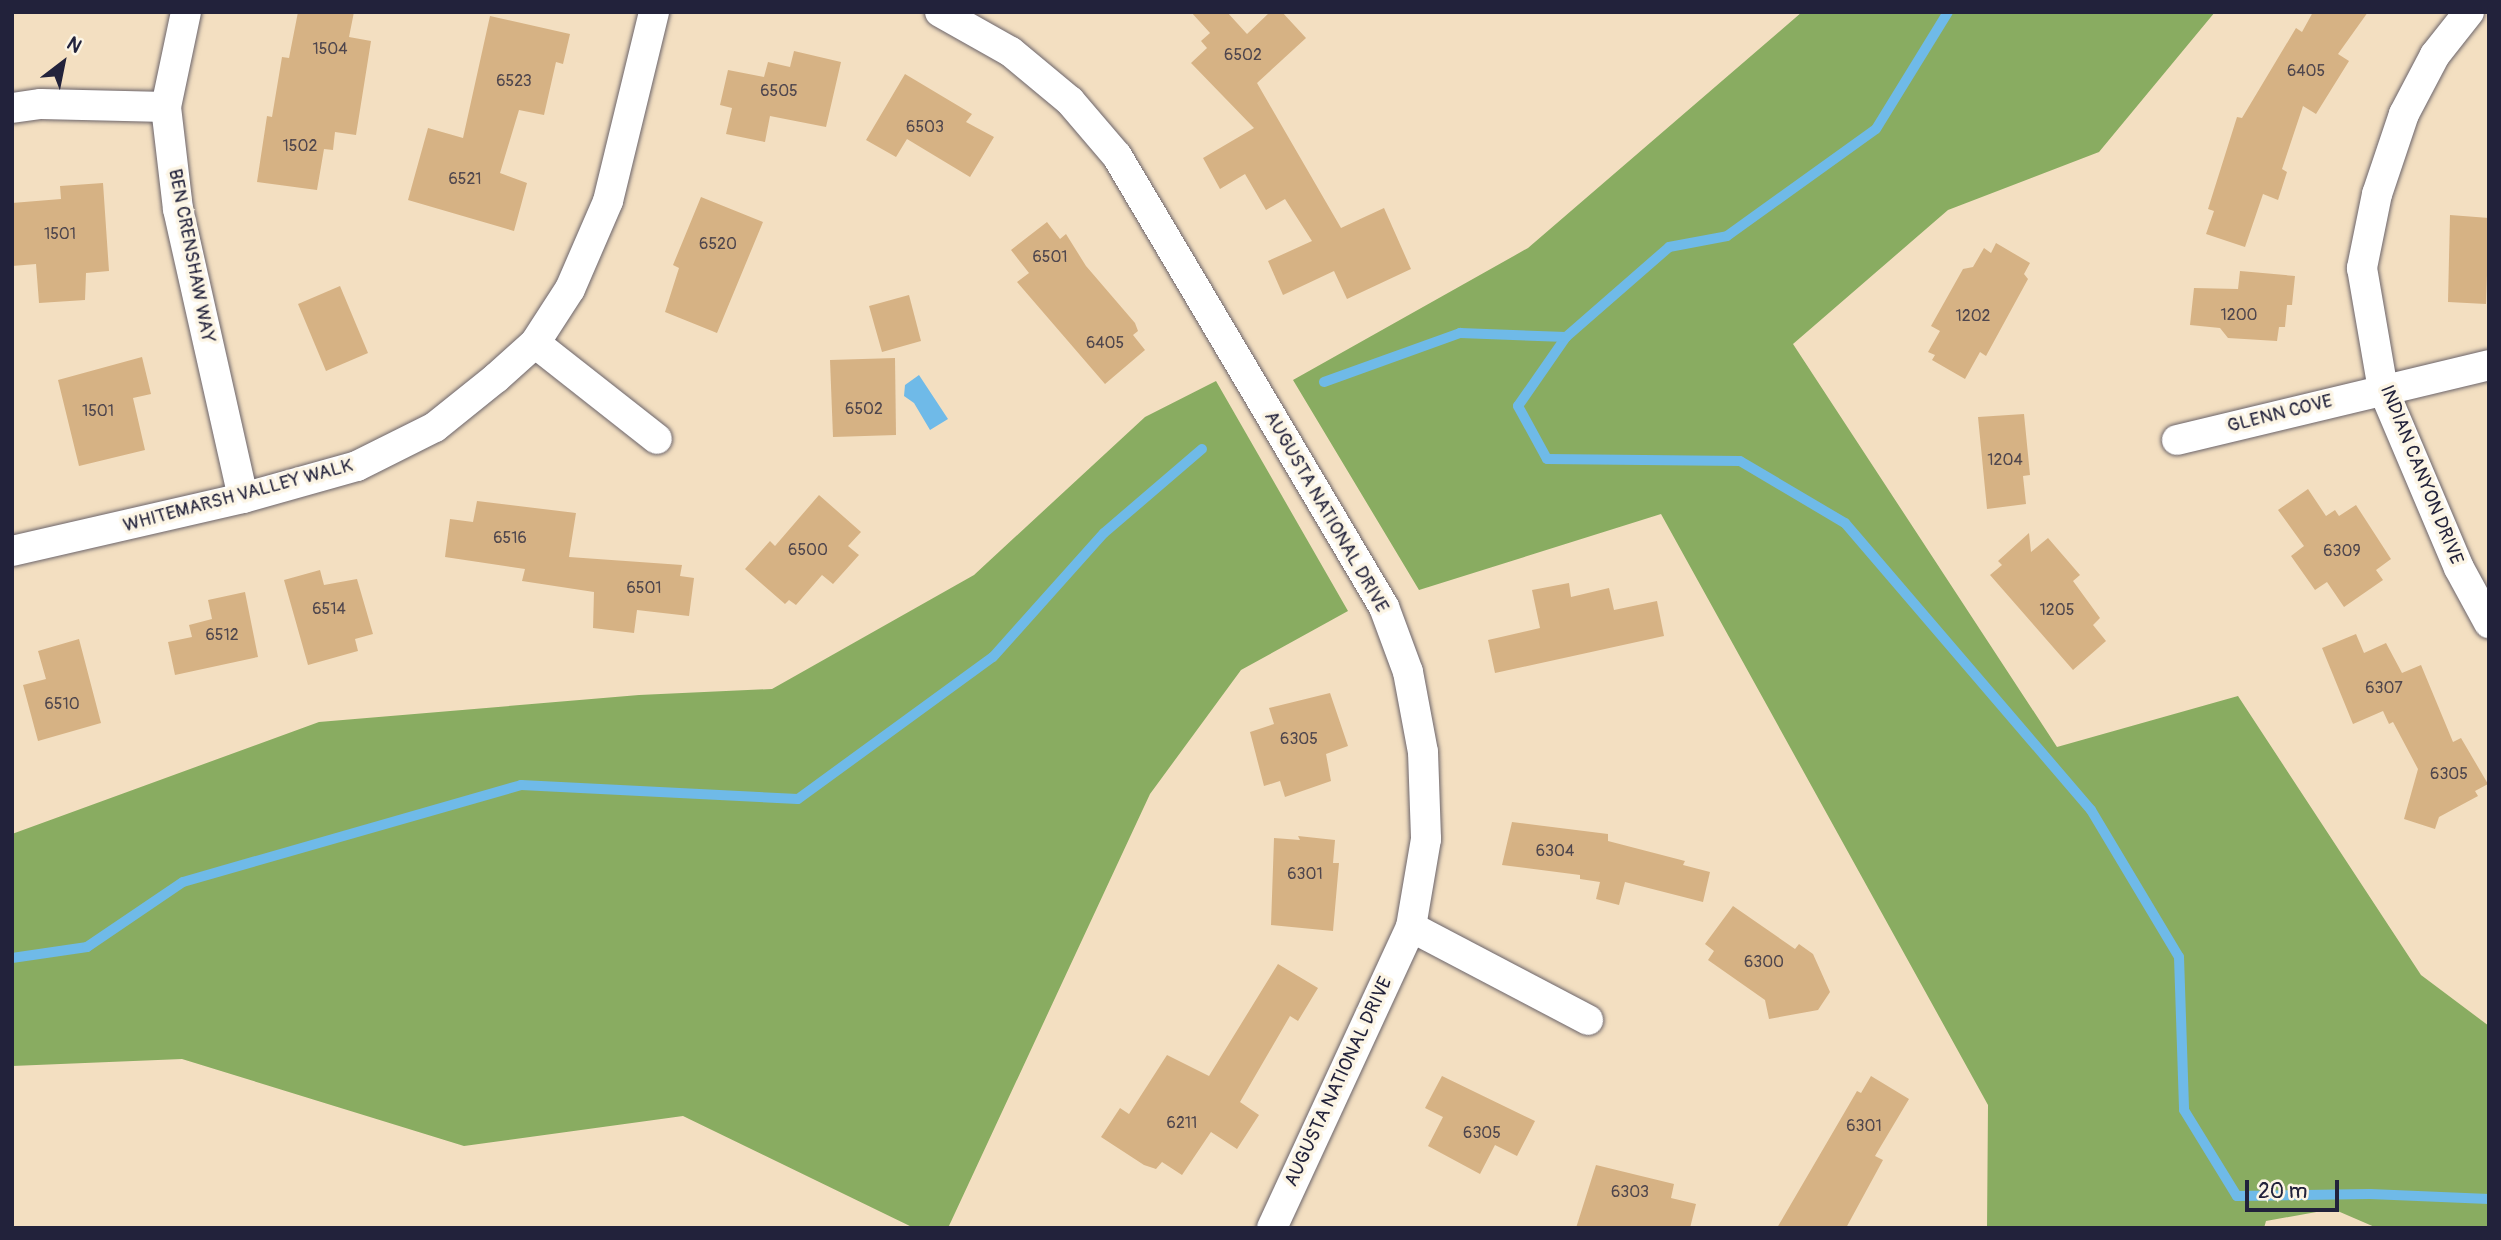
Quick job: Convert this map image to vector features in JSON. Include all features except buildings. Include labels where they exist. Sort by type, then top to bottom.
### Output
[{"type":"street","name":"BEN CRENSHAW WAY","points":[[186,12],[166,107],[178,209],[243,498]]},
{"type":"street","name":"WHITEMARSH VALLEY WALK","points":[[12,551],[243,498],[357,466],[435,427],[535,343],[570,289],[608,201],[654,12]]},
{"type":"street","name":"AUGUSTA NATIONAL DRIVE","points":[[940,12],[1011,52],[1070,101],[1117,156],[1384,607],[1408,672],[1423,752],[1426,839],[1411,927],[1272,1228]]},
{"type":"street","name":"INDIAN CANYON DRIVE","points":[[2469,12],[2435,55],[2404,114],[2377,194],[2362,268],[2384,389],[2459,568],[2489,623]]},
{"type":"street","points":[[12,108],[166,107]]},
{"type":"street","points":[[535,343],[657,439]]},
{"type":"street","name":"GLENN COVE","points":[[2177,440],[2489,365]]},
{"type":"street","points":[[1411,927],[1588,1020]]},
{"type":"green space","points":[[1802,12],[2215,12],[2099,152],[1948,210],[1793,344],[2057,747],[2238,696],[2421,975],[2489,1026],[2489,1228],[2377,1228],[2333,1209],[2266,1221],[2264,1228],[1987,1228],[1988,1105],[1661,514],[1419,590],[1293,380],[1528,248]]},
{"type":"green space","points":[[1216,381],[1348,611],[1241,670],[1150,794],[948,1228],[914,1228],[683,1116],[464,1146],[182,1059],[12,1066],[12,834],[319,722],[639,695],[772,689],[974,575],[1145,417]]},
{"type":"water","points":[[919,375],[948,419],[930,430],[914,403],[904,396],[905,385]]},
{"type":"waterway","points":[[1324,382],[1460,333],[1566,337],[1669,247],[1727,236],[1876,129],[1948,12]]},
{"type":"waterway","points":[[1566,337],[1518,406],[1547,459],[1740,461],[1845,523],[2091,810],[2179,957],[2184,1110],[2237,1196],[2370,1194],[2489,1199]]},
{"type":"waterway","points":[[12,958],[87,947],[183,882],[521,785],[798,799],[993,657],[1104,533],[1202,449]]}]
